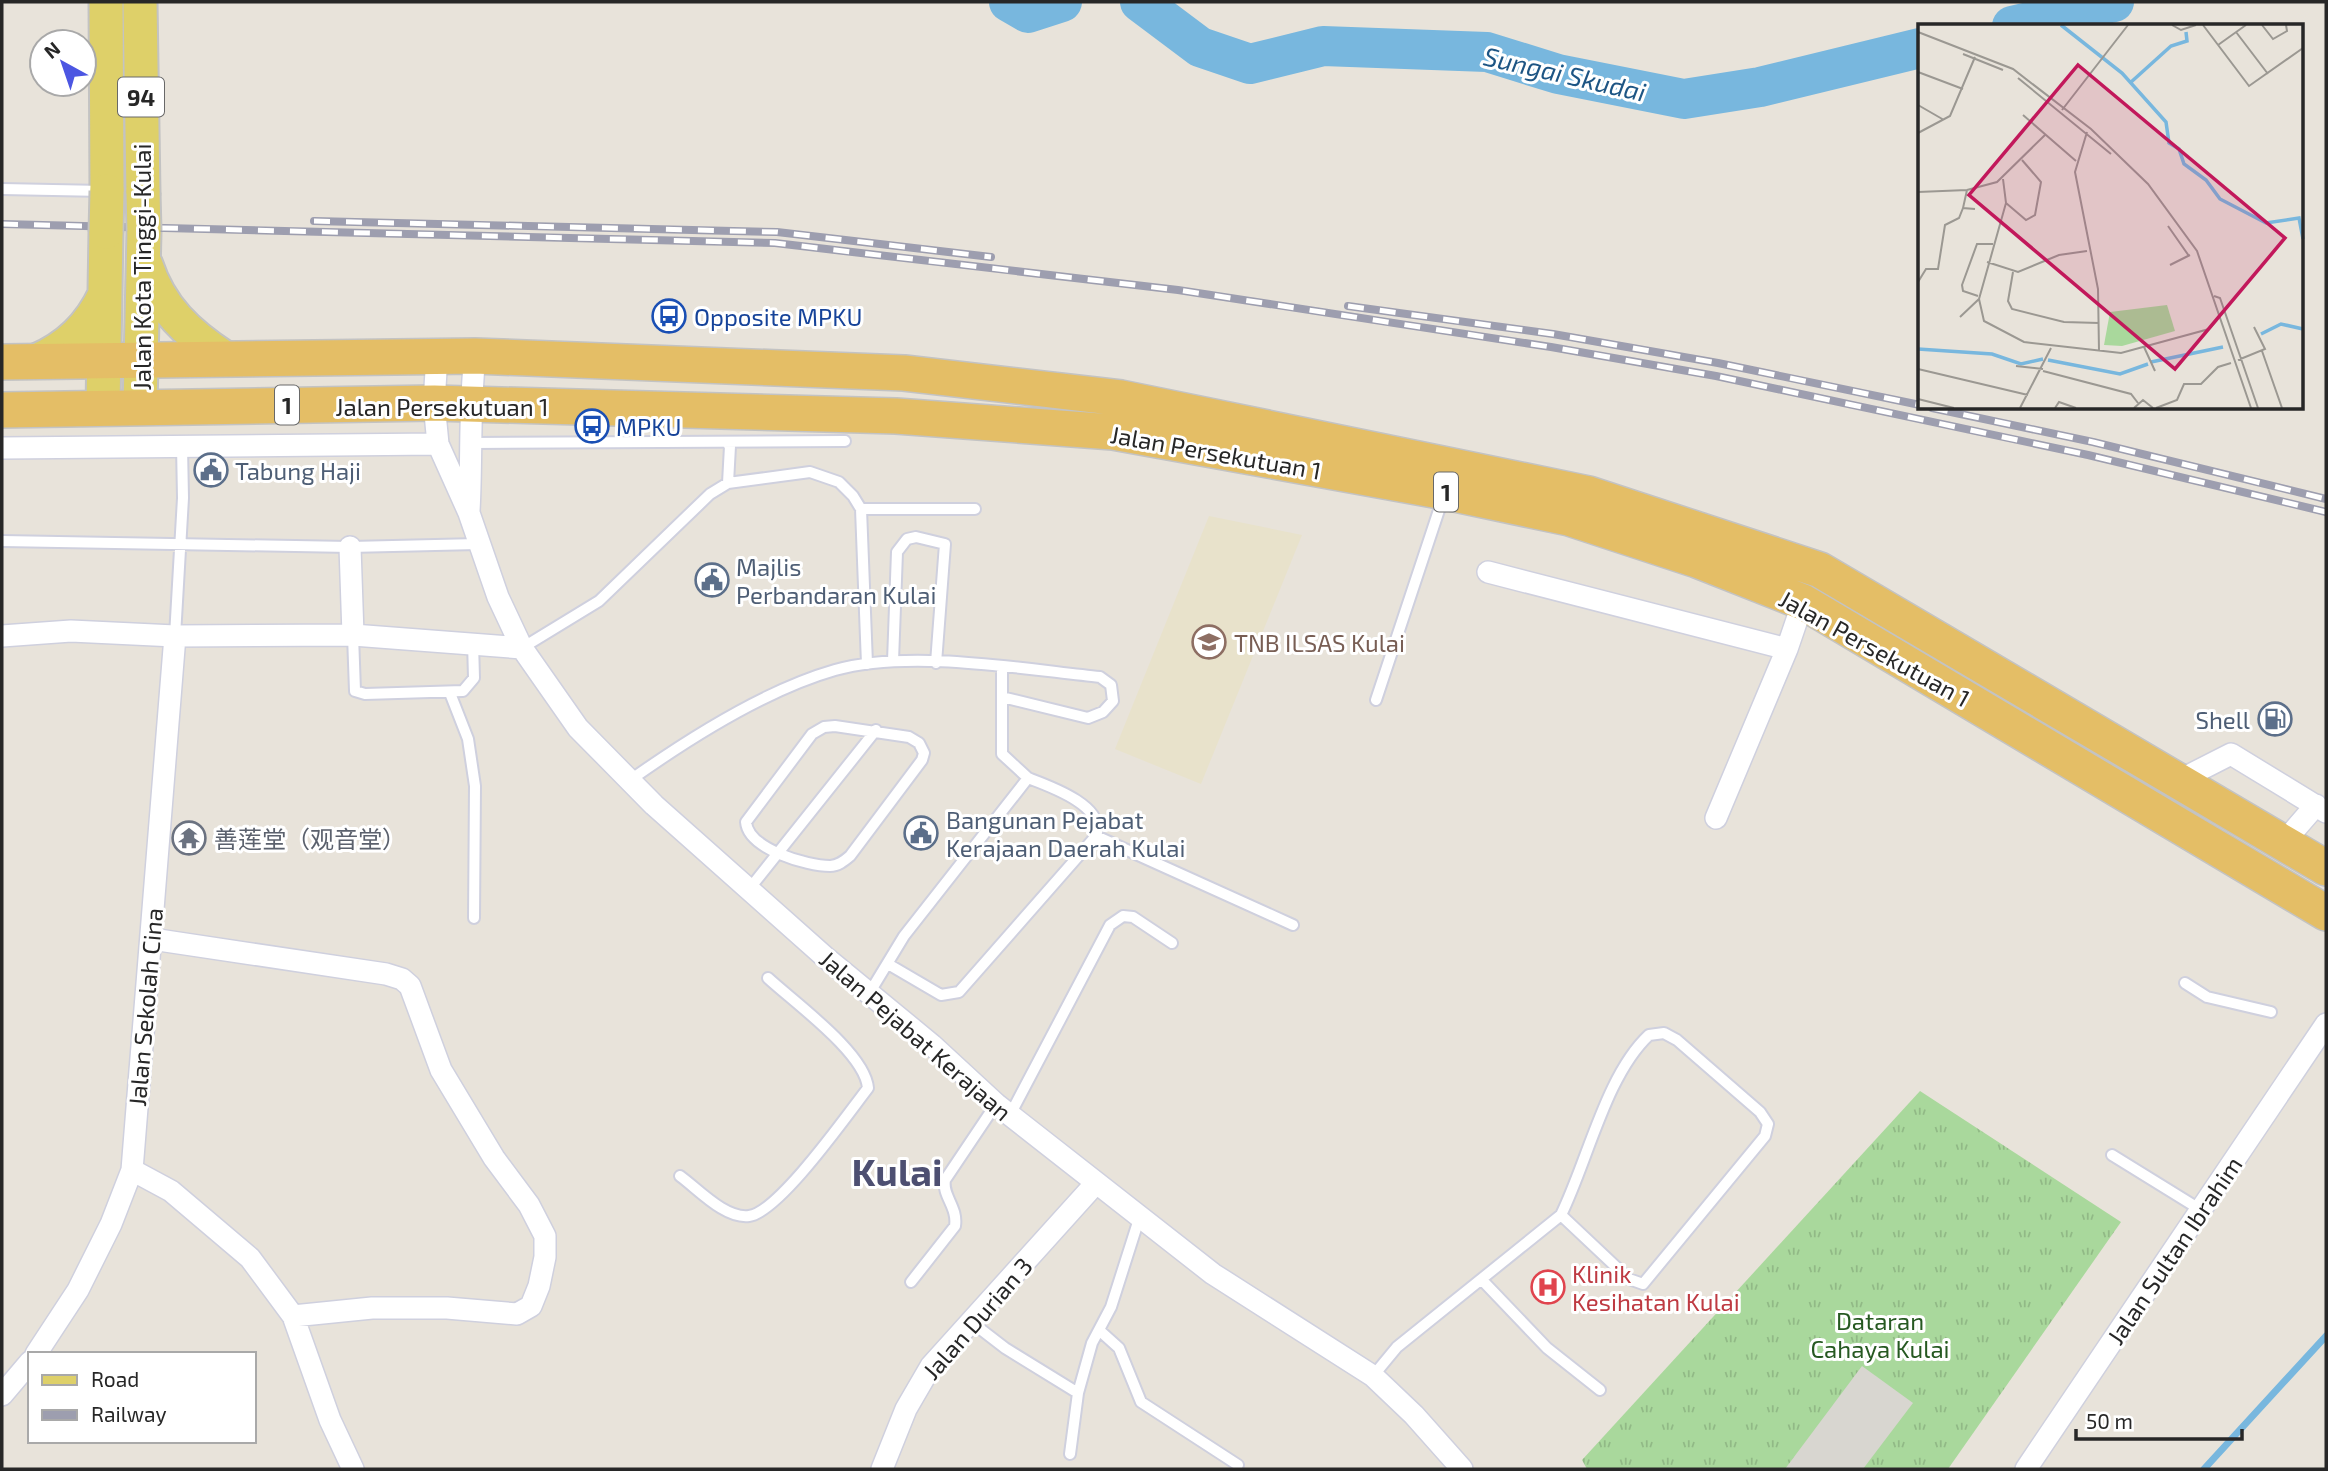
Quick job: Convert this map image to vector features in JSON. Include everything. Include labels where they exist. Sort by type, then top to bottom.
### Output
[{"type":"highway","name":"Jalan Persekutuan 1","points":[[2,362],[437,355],[904,373],[1121,398],[1589,494],[1820,570],[2326,868]]},
{"type":"highway","name":"Jalan Persekutuan 1","points":[[2,410],[469,404],[897,416],[1113,432],[1445,492],[1569,518],[1697,560],[1803,602],[2326,913]]},
{"type":"main road","name":"Jalan Kota Tinggi-Kulai","points":[[103,407],[107,191],[106,2]]},
{"type":"main road","name":"Jalan Kota Tinggi-Kulai","points":[[140,2],[143,193],[140,407]]},
{"type":"main road","points":[[143,244],[158,297],[197,340],[225,358]]},
{"type":"main road","points":[[36,361],[71,342],[99,308],[105,294]]},
{"type":"street","name":"Jalan Pejabat Kerajaan","points":[[437,355],[434,404],[438,444],[469,513],[478,544],[522,648],[578,728],[629,781],[825,957],[932,1045],[1003,1110],[1139,1219],[1213,1274],[1373,1376],[1415,1415],[1462,1469]]},
{"type":"street","name":"Jalan Pejabat Kerajaan","points":[[469,513],[474,443],[469,404],[475,356]]},
{"type":"street","points":[[2,449],[438,444]]},
{"type":"street","points":[[350,547],[353,635]]},
{"type":"street","points":[[1488,572],[1787,649]]},
{"type":"street","points":[[1716,818],[1787,649],[1803,602]]},
{"type":"street","points":[[2,636],[71,631],[175,636],[353,635],[473,642],[522,648]]},
{"type":"street","name":"Jalan Sekolah Cina","points":[[37,1352],[78,1290],[111,1224],[132,1170],[175,636]]},
{"type":"street","points":[[2178,780],[2231,754],[2321,809],[2283,843]]},
{"type":"street","points":[[152,939],[402,979],[412,992],[441,1070],[494,1158],[529,1206],[545,1236],[545,1257],[539,1286],[531,1306],[517,1314],[447,1308],[372,1308],[292,1316]]},
{"type":"street","name":"Jalan Sultan Ibrahim","points":[[2026,1469],[2324,1027]]},
{"type":"street","points":[[132,1170],[171,1191],[250,1258],[292,1316],[330,1420],[353,1469]]},
{"type":"street","name":"Jalan Durian 3","points":[[882,1469],[906,1409],[925,1377],[971,1321],[1096,1183]]},
{"type":"street","points":[[2,1395],[28,1364]]},
{"type":"lane","points":[[2,189],[107,191]]},
{"type":"lane","points":[[474,443],[845,441]]},
{"type":"lane","points":[[726,442],[730,446],[728,483]]},
{"type":"lane","points":[[175,636],[181,543],[181,446]]},
{"type":"lane","points":[[522,648],[599,601],[710,494],[728,483],[810,472],[839,482],[861,509],[867,664]]},
{"type":"lane","points":[[1376,699],[1445,492]]},
{"type":"lane","points":[[861,509],[975,509]]},
{"type":"lane","points":[[893,662],[897,552],[907,539],[916,537],[945,544],[936,663]]},
{"type":"lane","points":[[2,541],[350,547],[478,544]]},
{"type":"lane","points":[[353,635],[355,691],[365,694],[463,691],[474,678],[473,642]]},
{"type":"lane","points":[[629,781],[661,758],[752,706],[835,670],[867,664],[936,663],[1100,677],[1111,685],[1113,701],[1104,712],[1088,719],[1002,697]]},
{"type":"lane","points":[[888,964],[941,995],[960,992],[1096,836],[1099,828],[1097,819],[1057,787],[1028,778],[1002,754],[1002,667]]},
{"type":"lane","points":[[450,693],[468,739],[475,786],[474,918]]},
{"type":"lane","points":[[824,727],[876,730],[909,737],[919,743],[923,753],[922,760],[850,856],[831,866],[777,855],[750,833],[746,822],[812,734],[824,727]]},
{"type":"lane","points":[[750,888],[876,730]]},
{"type":"lane","points":[[870,992],[904,936],[1028,778]]},
{"type":"lane","points":[[1096,836],[1293,925]]},
{"type":"lane","points":[[911,1282],[955,1226],[957,1215],[943,1188],[945,1180],[1003,1110],[1110,925],[1123,916],[1133,917],[1172,943]]},
{"type":"lane","points":[[680,1176],[730,1213],[747,1217],[765,1210],[808,1164],[868,1088],[867,1074],[852,1055],[768,978]]},
{"type":"lane","points":[[2186,983],[2207,997],[2271,1012]]},
{"type":"lane","points":[[1373,1376],[1397,1346],[1562,1214],[1578,1181],[1622,1065],[1649,1035],[1664,1034],[1677,1040],[1760,1112],[1768,1124],[1765,1136],[1643,1284],[1629,1279],[1562,1214]]},
{"type":"lane","points":[[2112,1156],[2201,1210]]},
{"type":"lane","points":[[1070,1454],[1078,1393],[1099,1330],[1111,1307],[1139,1219]]},
{"type":"lane","points":[[1482,1280],[1547,1348],[1600,1390]]},
{"type":"lane","points":[[971,1321],[1006,1348],[1078,1393]]},
{"type":"lane","points":[[1099,1330],[1119,1348],[1142,1402],[1238,1465]]},
{"type":"shaded area","name":"TNB ILSAS Kulai","points":[[1209,516],[1302,535],[1201,784],[1115,749]]},
{"type":"shaded area","points":[[1862,1366],[1913,1403],[1863,1469],[1785,1469]]},
{"type":"green space","name":"Dataran Cahaya Kulai","points":[[1920,1091],[2121,1222],[1948,1469],[1587,1469],[1582,1460]]},
{"type":"waterway","name":"Sungai Skudai","points":[[1009,2],[1028,13],[1062,2]]},
{"type":"waterway","name":"Sungai Skudai","points":[[1140,2],[1200,47],[1250,64],[1323,46],[1487,52],[1558,74],[1684,99],[1760,87],[1918,48]]},
{"type":"waterway","name":"Sungai Skudai","points":[[2020,24],[2114,2]]},
{"type":"waterway","points":[[2204,1469],[2326,1336]]},
{"type":"railway","points":[[314,221],[777,232],[991,257]]},
{"type":"railway","points":[[2,224],[775,243],[1178,290],[1551,347],[1716,376],[2088,455],[2326,512]]},
{"type":"railway","points":[[1348,306],[1553,334],[1718,363],[1918,405]]},
{"type":"railway","points":[[1941,410],[2093,442],[2326,499]]},
{"type":"place","name":"Opposite MPKU","points":[[669,316]]},
{"type":"place","name":"MPKU","points":[[592,426]]},
{"type":"place","name":"Tabung Haji","points":[[211,470]]},
{"type":"place","name":"Majlis Perbandaran Kulai","points":[[712,580]]},
{"type":"place","name":"TNB ILSAS Kulai","points":[[1209,642]]},
{"type":"place","name":"Shell","points":[[2275,719]]},
{"type":"place","name":"Bangunan Pejabat Kerajaan Daerah Kulai","points":[[921,833]]},
{"type":"place","name":"善莲堂（观音堂）","points":[[189,838]]},
{"type":"place","name":"Klinik Kesihatan Kulai","points":[[1548,1287]]},
{"type":"district","name":"Kulai","points":[[897,1171]]}]
